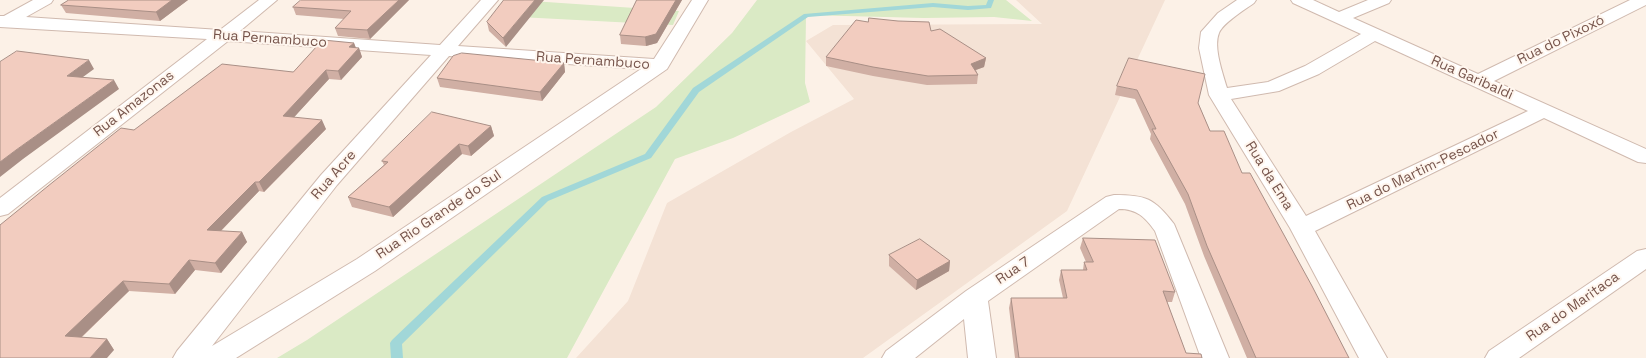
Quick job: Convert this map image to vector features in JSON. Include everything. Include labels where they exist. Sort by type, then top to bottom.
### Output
[{"type":"street","points":[[2,23],[45,0]]},
{"type":"street","name":"Rua Amazonas","points":[[0,209],[268,0]]},
{"type":"street","name":"Rua Acre","points":[[187,358],[329,180],[490,0]]},
{"type":"street","points":[[660,65],[700,0]]},
{"type":"street","name":"Rua da Ema","points":[[1248,0],[1224,17],[1210,32],[1208,48],[1219,95],[1302,228],[1373,358]]},
{"type":"street","name":"Rua Garibaldi","points":[[1298,0],[1646,157]]},
{"type":"street","points":[[1338,18],[1383,0]]},
{"type":"street","name":"Rua do Pixoxó","points":[[1479,81],[1643,0]]},
{"type":"street","name":"Rua Pernambuco","points":[[2,23],[224,35],[660,65]]},
{"type":"street","points":[[1219,95],[1272,87],[1312,70],[1374,34]]},
{"type":"street","name":"Rua Rio Grande do Sul","points":[[214,358],[366,265],[660,65]]},
{"type":"street","name":"Rua do Martim-Pescador","points":[[1302,228],[1544,111]]},
{"type":"street","name":"Rua 7","points":[[896,358],[975,297],[1114,202],[1136,202],[1155,215],[1166,230],[1215,358]]},
{"type":"street","name":"Rua do Maritaca","points":[[1499,358],[1646,257]]},
{"type":"street","points":[[975,297],[982,358]]},
{"type":"shaded area","points":[[1016,0],[1165,0],[1067,211],[863,358],[576,358],[628,301],[667,203],[791,132],[854,99],[806,41],[833,25],[1042,24]]},
{"type":"green space","points":[[517,0],[679,11],[673,25],[500,16]]},
{"type":"green space","points":[[757,0],[1006,0],[1032,21],[994,17],[924,18],[806,15],[805,83],[810,102],[733,138],[675,159],[567,358],[277,358],[307,340],[656,107],[732,33]]},
{"type":"building","points":[[69,0],[172,0],[156,12],[61,5]]},
{"type":"building","points":[[301,0],[399,0],[367,30],[335,28],[351,11],[293,7]]},
{"type":"building","points":[[504,0],[535,0],[503,38],[487,22]]},
{"type":"building","points":[[637,0],[676,0],[656,34],[645,37],[620,35]]},
{"type":"building","points":[[869,18],[929,22],[931,31],[940,29],[986,58],[971,64],[978,75],[928,76],[873,67],[826,57],[856,20],[868,22]]},
{"type":"building","points":[[323,40],[354,43],[349,47],[359,48],[338,71],[326,70],[283,116],[322,120],[259,182],[255,182],[207,230],[242,232],[215,263],[189,260],[169,284],[123,281],[65,336],[107,339],[90,358],[0,358],[0,225],[121,128],[134,130],[222,64],[293,72]]},
{"type":"building","points":[[17,51],[89,60],[67,76],[114,80],[0,162],[0,62]]},
{"type":"building","points":[[462,53],[564,63],[540,92],[437,78],[453,56]]},
{"type":"building","points":[[1129,58],[1205,74],[1198,103],[1210,131],[1224,131],[1242,173],[1250,173],[1312,286],[1349,358],[1256,358],[1207,246],[1188,194],[1152,129],[1156,129],[1137,90],[1117,86]]},
{"type":"building","points":[[432,112],[491,126],[468,146],[459,144],[389,207],[348,197],[388,162],[382,161]]},
{"type":"building","points":[[1083,238],[1155,240],[1175,292],[1163,291],[1186,353],[1201,354],[1202,358],[1019,358],[1011,298],[1067,298],[1061,270],[1087,270],[1084,262],[1093,262]]},
{"type":"building","points":[[920,239],[950,261],[917,280],[889,255]]},
{"type":"waterway","points":[[397,358],[396,343],[545,199],[648,156],[696,90],[806,15],[933,5],[968,8],[989,7],[991,0]]}]
